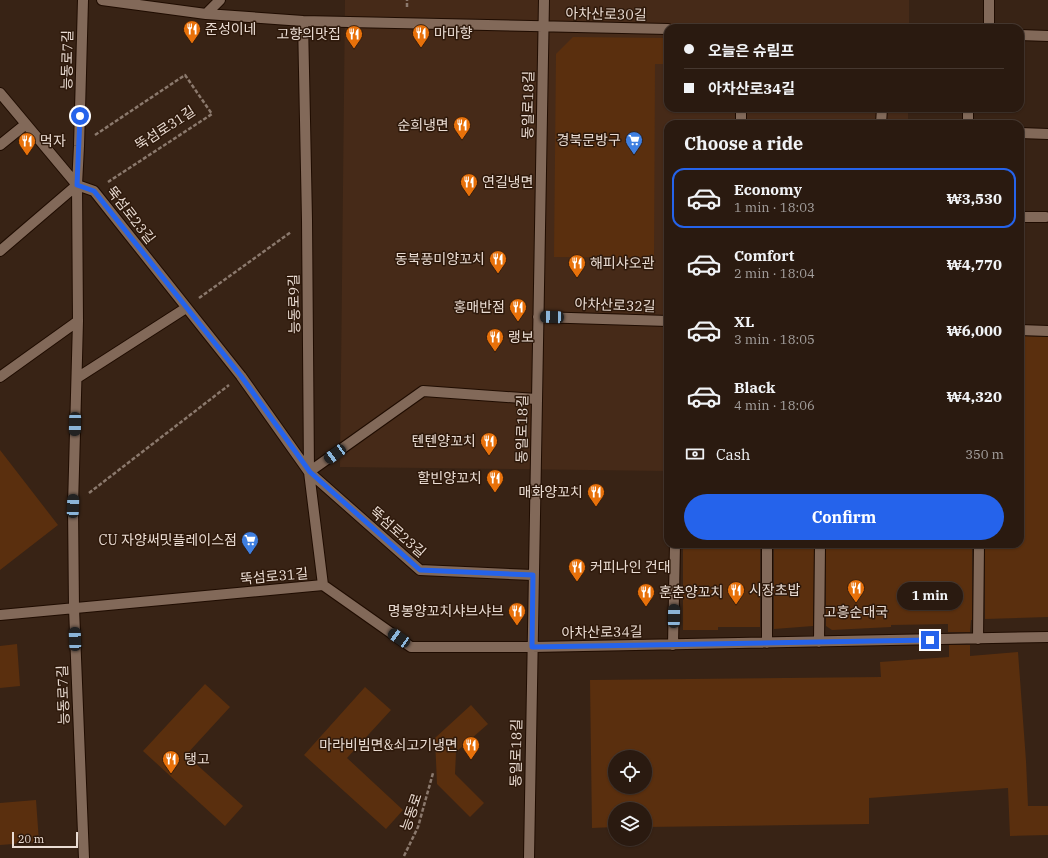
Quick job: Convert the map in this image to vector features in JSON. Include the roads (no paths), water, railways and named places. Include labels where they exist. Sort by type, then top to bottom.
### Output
[{"type":"street","name":"능동로7길","points":[[83,0],[77,185],[78,321],[73,506],[74,608],[84,858]]},
{"type":"street","name":"아차산로30길","points":[[102,0],[206,14],[303,21],[664,29]]},
{"type":"street","points":[[206,14],[220,0]]},
{"type":"street","name":"동일로18길","points":[[529,858],[544,0]]},
{"type":"street","points":[[989,0],[989,24]]},
{"type":"street","name":"능동로9길","points":[[303,21],[310,472],[323,585]]},
{"type":"street","points":[[1024,36],[1048,36]]},
{"type":"street","points":[[0,93],[77,185],[0,251]]},
{"type":"street","points":[[0,145],[26,124]]},
{"type":"street","points":[[1024,134],[1048,134]]},
{"type":"street","name":"뚝섬로23길","points":[[77,185],[94,191],[241,376],[310,472],[420,570],[533,575]]},
{"type":"street","points":[[1024,217],[1046,218]]},
{"type":"street","points":[[77,378],[186,308]]},
{"type":"street","name":"아차산로32길","points":[[538,317],[664,320]]},
{"type":"street","points":[[0,378],[78,321]]},
{"type":"street","points":[[1024,330],[1048,331]]},
{"type":"street","points":[[310,472],[423,391],[536,399]]},
{"type":"street","points":[[673,645],[675,548]]},
{"type":"street","points":[[767,548],[767,643]]},
{"type":"street","points":[[819,642],[820,548]]},
{"type":"street","points":[[978,639],[979,548]]},
{"type":"street","name":"뚝섬로31길","points":[[0,615],[323,585],[411,647],[532,647]]},
{"type":"street","name":"아차산로34길","points":[[532,647],[1048,637]]},
{"type":"place","name":"준성이네","points":[[192,44]]},
{"type":"place","name":"마마향","points":[[421,48]]},
{"type":"place","name":"고향의맛집","points":[[354,49]]},
{"type":"place","name":"순희냉면","points":[[462,140]]},
{"type":"place","name":"경북문방구","points":[[634,155]]},
{"type":"place","name":"먹자","points":[[27,156]]},
{"type":"place","name":"연길냉면","points":[[469,197]]},
{"type":"place","name":"동북풍미양꼬치","points":[[498,274]]},
{"type":"place","name":"해피샤오관","points":[[577,278]]},
{"type":"place","name":"홍매반점","points":[[518,322]]},
{"type":"place","name":"랭보","points":[[495,352]]},
{"type":"place","name":"텐텐양꼬치","points":[[489,456]]},
{"type":"place","name":"할빈양꼬치","points":[[495,493]]},
{"type":"place","name":"매화양꼬치","points":[[596,507]]},
{"type":"place","name":"CU 자양써밋플레이스점","points":[[250,555]]},
{"type":"place","name":"커피나인 건대","points":[[577,582]]},
{"type":"place","name":"고흥순대국","points":[[856,603]]},
{"type":"place","name":"시장초밥","points":[[736,605]]},
{"type":"place","name":"훈춘양꼬치","points":[[646,607]]},
{"type":"place","name":"명봉양꼬치샤브샤브","points":[[517,626]]},
{"type":"place","name":"마라비빔면&쇠고기냉면","points":[[471,760]]},
{"type":"place","name":"탱고","points":[[171,774]]}]
